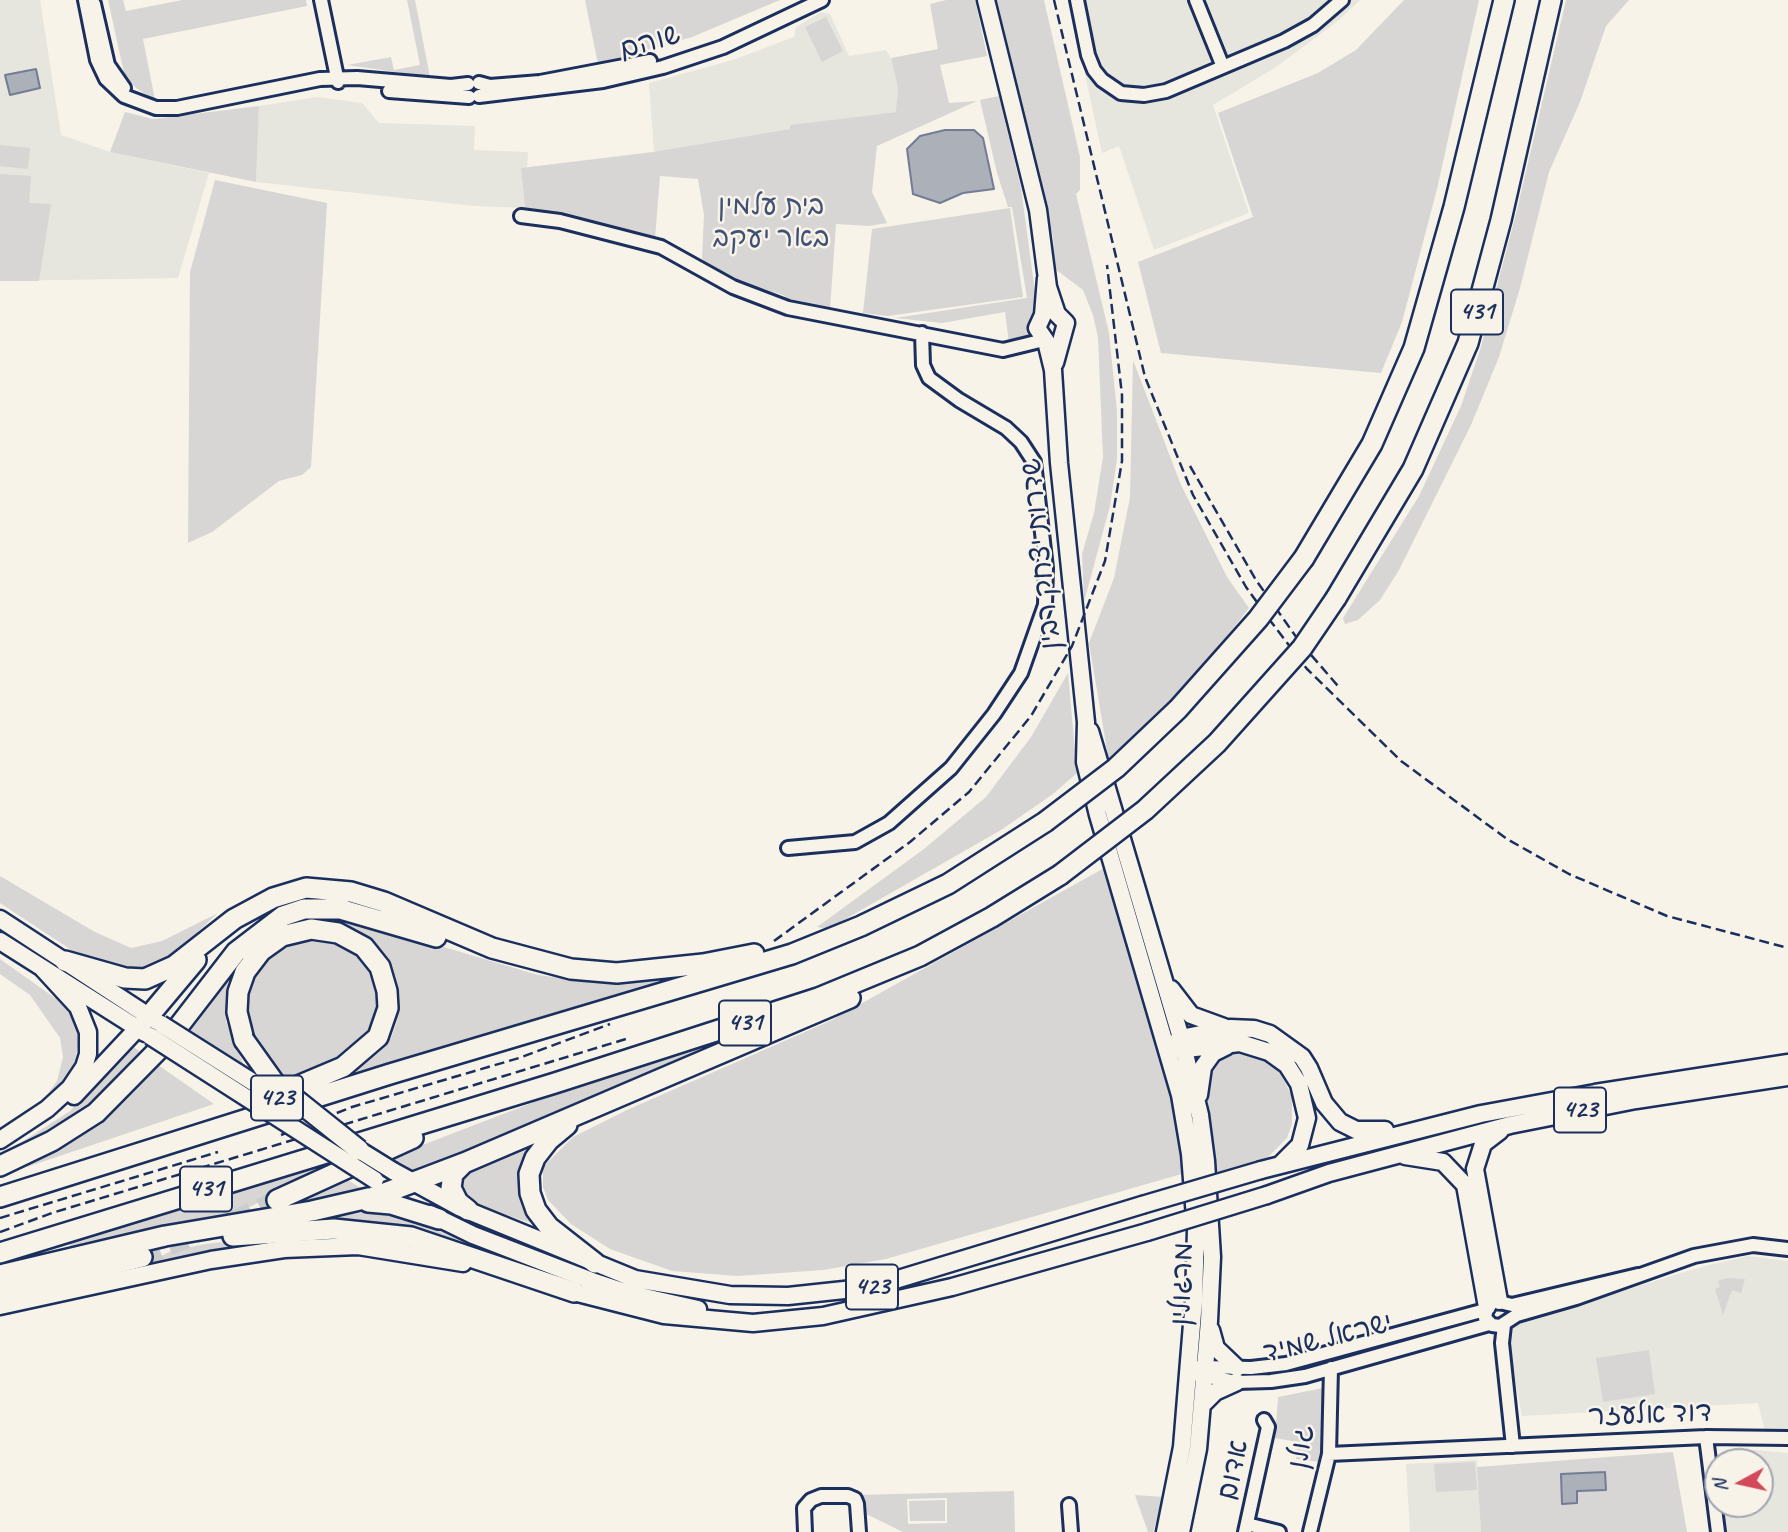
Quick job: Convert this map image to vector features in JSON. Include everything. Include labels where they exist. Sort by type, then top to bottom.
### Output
[{"type":"highway","name":"431","points":[[0,1197],[772,960],[827,940],[948,884],[1045,822],[1115,768],[1178,709],[1251,628],[1304,558],[1372,444],[1414,348],[1436,278],[1504,0]]},
{"type":"highway","name":"431","points":[[0,1253],[555,1083],[838,990],[920,956],[968,931],[1060,875],[1135,818],[1217,743],[1302,648],[1336,598],[1413,469],[1468,343],[1501,220],[1551,0]]},
{"type":"highway","points":[[65,961],[125,978],[145,979],[174,966],[224,925],[260,905],[306,888],[351,892],[384,902],[492,948],[571,969],[607,972]]},
{"type":"highway","points":[[149,1026],[219,935],[260,905]]},
{"type":"highway","points":[[0,1166],[52,1141],[96,1113],[168,1040],[236,951],[268,925],[304,909],[358,912],[486,953],[550,969],[607,972],[703,964],[827,940]]},
{"type":"highway","points":[[68,1174],[328,1076],[356,1059],[378,1037],[385,1022],[387,990],[380,967],[364,947],[338,933],[311,929],[282,936],[261,951],[245,972],[238,992],[237,1012],[244,1040],[274,1082],[359,1150]]},
{"type":"highway","points":[[343,1205],[386,1181],[412,1183],[464,1163],[878,986],[968,931]]},
{"type":"highway","points":[[277,1200],[401,1143],[555,1083]]},
{"type":"highway","points":[[595,1263],[565,1242],[536,1210],[530,1193],[529,1174],[535,1158],[549,1140],[569,1124],[618,1096]]},
{"type":"highway","points":[[464,1163],[453,1174],[451,1188],[458,1202],[468,1210]]},
{"type":"highway","points":[[0,1275],[97,1251],[343,1205],[378,1202],[439,1219]]},
{"type":"highway","points":[[97,1251],[269,1233],[361,1231],[411,1237],[575,1292]]},
{"type":"highway","points":[[0,1292],[142,1257]]},
{"type":"main road","name":"שדרות יצחק רבין","points":[[986,0],[1038,210],[1046,278],[1059,463],[1086,722],[1084,753],[1092,794],[1167,1049]]},
{"type":"main road","name":"שדרות יצחק רבין","points":[[1086,722],[1183,1045]]},
{"type":"main road","points":[[0,919],[65,961],[149,1026]]},
{"type":"main road","points":[[0,941],[43,969],[149,1026]]},
{"type":"main road","points":[[0,1141],[47,1109],[70,1088],[84,1067],[88,1054],[88,1032],[79,1007],[43,969]]},
{"type":"main road","points":[[1160,969],[1174,995],[1191,1015],[1230,1028],[1259,1030],[1293,1049],[1310,1068],[1328,1110],[1348,1127],[1366,1131],[1422,1128]]},
{"type":"main road","points":[[0,1141],[71,1099],[149,1026]]},
{"type":"main road","name":"423","points":[[149,1026],[359,1150],[386,1181]]},
{"type":"main road","name":"423","points":[[149,1026],[386,1181],[439,1219],[526,1257],[631,1294],[700,1309],[795,1318],[823,1316],[953,1287],[1147,1232],[1375,1160],[1510,1125],[1636,1100],[1788,1077]]},
{"type":"main road","points":[[1167,1049],[1230,1028]]},
{"type":"main road","points":[[1183,1045],[1240,1043],[1279,1058],[1294,1074],[1304,1096],[1307,1118],[1304,1133],[1292,1155],[1279,1165]]},
{"type":"main road","points":[[1200,1115],[1203,1067],[1213,1053],[1240,1043]]},
{"type":"main road","name":"מרגולין","points":[[1181,1532],[1194,1479],[1202,1405],[1209,1321],[1211,1226],[1200,1115],[1183,1045]]},
{"type":"main road","name":"מרגולין","points":[[1165,1532],[1178,1477],[1188,1378],[1196,1230],[1185,1124],[1167,1049]]},
{"type":"main road","name":"423","points":[[412,1183],[468,1210],[635,1279],[730,1295],[788,1296],[846,1292],[872,1287],[1261,1170],[1422,1128],[1594,1093],[1788,1063]]},
{"type":"main road","points":[[1496,1315],[1475,1169],[1483,1144],[1510,1125]]},
{"type":"main road","points":[[1375,1160],[1406,1156],[1429,1159],[1443,1162],[1460,1177],[1465,1185],[1496,1315]]},
{"type":"main road","points":[[0,1306],[211,1260],[323,1245],[358,1246],[445,1258],[664,1315],[753,1323],[795,1318]]},
{"type":"main road","points":[[1202,1405],[1237,1375],[1216,1348],[1209,1321]]},
{"type":"street","name":"שוהם","points":[[85,0],[102,74],[117,92],[143,104],[177,108],[320,79],[474,90],[603,81],[723,47],[822,0]]},
{"type":"street","points":[[93,0],[111,72],[143,104]]},
{"type":"street","points":[[321,0],[337,80]]},
{"type":"street","name":"שוהם","points":[[474,90],[540,82],[641,64],[718,40],[806,0]]},
{"type":"street","points":[[1077,0],[1087,55],[1094,70],[1102,80],[1121,93],[1144,95],[1166,91],[1284,41],[1325,6],[1342,0]]},
{"type":"street","points":[[1196,0],[1223,67]]},
{"type":"street","points":[[521,216],[552,219],[661,247],[733,287],[788,308],[1003,349],[1048,329]]},
{"type":"street","points":[[788,848],[855,842],[890,823],[951,768],[995,714],[1021,673],[1045,605],[1046,568],[1034,462],[1021,442],[1006,428],[929,378],[923,365],[922,333]]},
{"type":"street","name":"ישראל שמיד","points":[[1188,1378],[1205,1372],[1271,1381],[1331,1368],[1548,1298],[1638,1275],[1694,1256],[1766,1245],[1788,1249]]},
{"type":"street","points":[[1496,1315],[1502,1343],[1513,1446]]},
{"type":"street","name":"ישראל שמיד","points":[[1237,1375],[1496,1315]]},
{"type":"street","name":"גולן","points":[[1310,1532],[1329,1454],[1331,1368]]},
{"type":"street","name":"אדום","points":[[1246,1528],[1268,1427],[1264,1420]]},
{"type":"street","points":[[1706,1437],[1718,1532]]},
{"type":"street","name":"דוד אלעזר","points":[[1329,1454],[1706,1437],[1788,1438]]},
{"type":"street","points":[[805,1532],[804,1508],[811,1500],[821,1496],[848,1496],[855,1499],[859,1532]]},
{"type":"street","points":[[1069,1505],[1071,1532]]},
{"type":"street","points":[[1246,1528],[1279,1532]]},
{"type":"shaded area","points":[[0,0],[40,0],[61,135],[110,152],[209,173],[178,278],[0,281]]},
{"type":"shaded area","points":[[1069,0],[1360,0],[1338,21],[1276,67],[1213,105],[1249,213],[1154,250],[1119,146],[1102,153]]},
{"type":"shaded area","points":[[821,12],[830,14],[849,56],[886,50],[891,58],[898,88],[897,112],[790,125],[790,129],[654,152],[649,83],[733,60],[794,37],[796,27]]},
{"type":"shaded area","points":[[36,69],[40,88],[10,95],[5,75]]},
{"type":"shaded area","points":[[317,97],[362,103],[379,123],[475,126],[474,150],[528,152],[527,168],[521,169],[525,208],[475,206],[256,182],[259,106]]},
{"type":"shaded area","points":[[945,130],[974,130],[983,138],[994,189],[963,193],[940,203],[913,194],[907,149],[920,136]]},
{"type":"shaded area","points":[[1748,1256],[1788,1261],[1788,1432],[1765,1431],[1758,1403],[1522,1416],[1505,1327],[1701,1267]]},
{"type":"shaded area","points":[[1774,1452],[1788,1453],[1788,1532],[1726,1532],[1724,1518],[1774,1518]]},
{"type":"shaded area","points":[[1477,1460],[1481,1532],[1410,1532],[1406,1464]]},
{"type":"shaded area","points":[[1605,1472],[1606,1490],[1577,1491],[1577,1503],[1562,1504],[1561,1474]]},
{"type":"green space","points":[[108,0],[123,0],[126,11],[182,0],[306,0],[307,6],[143,39],[155,100],[136,88],[124,73]]},
{"type":"green space","points":[[407,0],[415,0],[430,77],[347,65],[391,57],[394,70],[420,65]]},
{"type":"green space","points":[[585,0],[780,0],[692,37],[598,64]]},
{"type":"green space","name":"בית עלמין באר יעקב","points":[[946,0],[975,0],[987,56],[940,65],[949,103],[977,101],[877,146],[872,192],[887,223],[869,226],[836,224],[830,310],[793,304],[783,295],[734,280],[705,264],[702,258],[704,215],[698,179],[660,176],[655,239],[525,208],[521,168],[653,152],[790,129],[790,125],[896,112],[898,88],[891,58],[938,49],[930,4]]},
{"type":"green space","points":[[995,0],[1044,0],[1080,157],[1080,190],[1076,194],[1109,333],[1117,411],[1117,459],[1110,506],[1084,602],[1082,554],[1094,513],[1103,457],[1098,338],[1083,290],[1055,269],[1053,237]]},
{"type":"green space","points":[[1404,0],[1479,0],[1437,189],[1402,322],[1381,373],[1161,353],[1138,262],[1253,217],[1218,113],[1318,73],[1356,50]]},
{"type":"green space","points":[[1566,0],[1629,0],[1606,26],[1580,102],[1549,172],[1520,288],[1499,357],[1471,425],[1399,570],[1380,600],[1358,620],[1345,624],[1343,618],[1419,496],[1461,406],[1480,350],[1516,214]]},
{"type":"green space","points":[[826,17],[843,51],[822,62],[805,27]]},
{"type":"green space","points":[[999,96],[1021,188],[1042,344],[1009,343],[1005,312],[942,323],[895,318],[1027,298],[1012,207],[1008,207],[997,173],[980,100]]},
{"type":"green space","points":[[259,106],[256,182],[110,152],[125,112],[153,119]]},
{"type":"green space","points":[[0,145],[30,148],[28,169],[0,166]]},
{"type":"green space","points":[[0,174],[31,176],[29,203],[51,204],[39,281],[0,281]]},
{"type":"green space","points":[[215,180],[327,203],[311,467],[302,475],[279,481],[212,532],[188,543],[190,272]]},
{"type":"green space","points":[[1010,208],[1023,297],[888,316],[863,313],[872,229]]},
{"type":"green space","points":[[1133,360],[1181,485],[1227,577],[1249,608],[1201,670],[1109,762],[1089,643],[1114,578],[1130,497]]},
{"type":"green space","points":[[1068,673],[1077,773],[1053,794],[1001,830],[828,929],[817,927],[924,849],[986,797],[1031,737]]},
{"type":"green space","points":[[1106,867],[1171,1095],[1185,1173],[886,1259],[823,1270],[738,1276],[672,1271],[610,1249],[571,1224],[548,1200],[543,1187],[543,1167],[573,1137],[627,1110],[830,1021]]},
{"type":"green space","points":[[0,876],[95,932],[131,948],[162,941],[218,913],[163,964],[135,973],[88,961],[0,903]]},
{"type":"green space","points":[[312,912],[333,914],[538,975],[577,980],[611,980],[683,971],[686,981],[356,1078],[352,1071],[379,1052],[391,1038],[397,1021],[398,999],[393,974],[385,958],[314,923]]},
{"type":"green space","points":[[312,937],[327,938],[359,953],[377,979],[380,1008],[371,1033],[351,1052],[290,1082],[252,1037],[248,1027],[246,993],[260,964],[285,944]]},
{"type":"green space","points":[[0,959],[65,1005],[76,1022],[80,1038],[73,1068],[65,1083],[43,1101],[57,1081],[63,1057],[60,1038],[30,995],[0,974]]},
{"type":"green space","points":[[237,962],[228,983],[226,1022],[246,1070],[186,1029]]},
{"type":"green space","points":[[757,1024],[759,1032],[414,1177],[386,1159],[615,1071]]},
{"type":"green space","points":[[132,1046],[145,1055],[96,1102],[48,1134],[0,1156],[70,1111]]},
{"type":"green space","points":[[1244,1052],[1272,1064],[1281,1074],[1292,1097],[1292,1124],[1287,1138],[1268,1157],[1214,1173],[1207,1095],[1210,1070],[1222,1056]]},
{"type":"green space","points":[[158,1065],[214,1104],[15,1171],[85,1129]]},
{"type":"green space","points":[[533,1143],[518,1179],[522,1206],[531,1223],[471,1203],[462,1195],[464,1174]]},
{"type":"green space","points":[[313,1165],[325,1170],[237,1213],[71,1252],[69,1240]]},
{"type":"green space","points":[[343,1177],[367,1192],[295,1207],[280,1206]]},
{"type":"green space","points":[[375,1211],[396,1211],[463,1236],[456,1245],[307,1225],[307,1220]]},
{"type":"green space","points":[[285,1238],[286,1243],[156,1266],[146,1264],[173,1250],[212,1243]]},
{"type":"green space","points":[[1727,1278],[1745,1279],[1741,1293],[1732,1290],[1723,1315],[1715,1289],[1720,1287],[1718,1281]]},
{"type":"green space","points":[[1649,1350],[1655,1394],[1603,1402],[1596,1358]]},
{"type":"green space","points":[[1323,1388],[1327,1399],[1321,1462],[1296,1459],[1297,1442],[1275,1438],[1278,1397]]},
{"type":"green space","points":[[1673,1452],[1687,1532],[1481,1532],[1477,1467]]},
{"type":"green space","points":[[1475,1462],[1477,1490],[1436,1492],[1434,1464]]},
{"type":"green space","points":[[1014,1491],[1015,1532],[903,1532],[858,1510],[857,1495]],"holes":[[[947,1498],[947,1523],[908,1524],[907,1499]]]},
{"type":"green space","points":[[1135,1495],[1164,1497],[1153,1532],[1148,1532]]},
{"type":"green space","points":[[945,1500],[945,1521],[910,1521],[909,1501]]},
{"type":"tunnel","points":[[234,1220],[277,1200]]},
{"type":"tunnel","points":[[142,1257],[196,1235]]},
{"type":"railway","points":[[1054,0],[1145,377],[1193,495],[1246,587],[1307,669],[1401,761],[1507,839],[1569,874],[1667,916],[1788,948]]},
{"type":"railway","points":[[774,941],[910,842],[969,792],[1031,716],[1072,646],[1105,561],[1122,461],[1122,395],[1107,265]]},
{"type":"railway","points":[[1190,466],[1256,580],[1299,641],[1338,686]]},
{"type":"railway","points":[[281,1135],[352,1107],[519,1058],[610,1024]]},
{"type":"railway","points":[[0,1232],[52,1213],[626,1039]]},
{"type":"railway","points":[[0,1218],[218,1152]]}]
